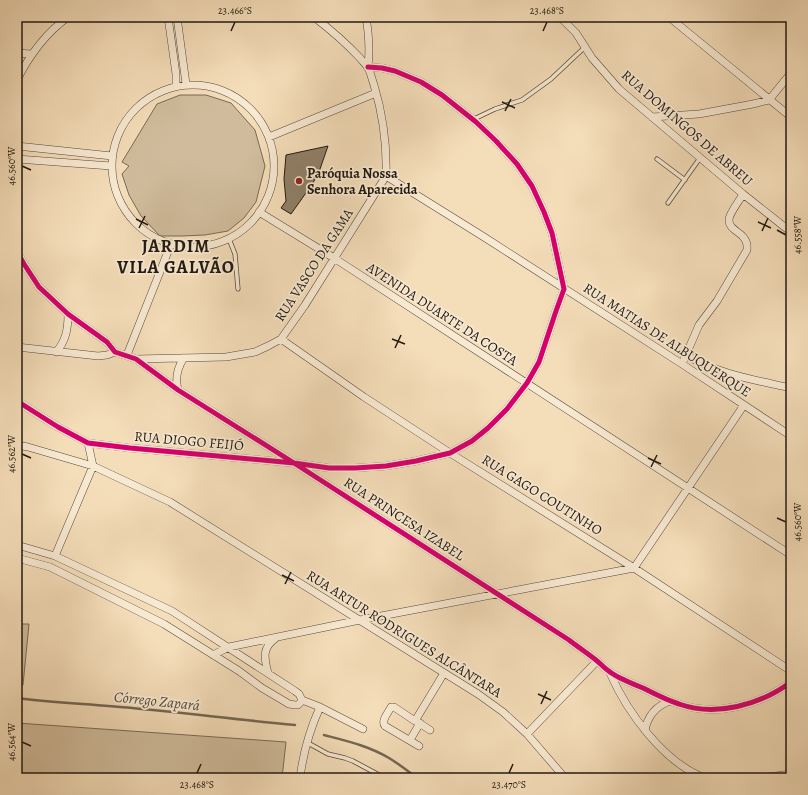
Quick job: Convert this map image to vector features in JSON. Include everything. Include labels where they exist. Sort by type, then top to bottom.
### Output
[{"type":"street","points":[[17,80],[31,54],[50,33],[68,17]]},
{"type":"street","points":[[168,17],[176,74],[176,86]]},
{"type":"street","points":[[177,17],[186,84]]},
{"type":"street","points":[[314,17],[351,48],[368,67],[394,71],[421,82],[442,95],[474,119],[496,141],[517,164],[532,186],[544,212],[552,233],[564,289]]},
{"type":"street","points":[[366,17],[370,52],[368,67],[382,118],[387,161],[386,176]]},
{"type":"street","name":"RUA DOMINGOS DE ABREU","points":[[560,17],[576,33],[592,58],[619,89],[743,194],[791,232]]},
{"type":"street","points":[[669,17],[791,117]]},
{"type":"street","points":[[17,53],[31,54]]},
{"type":"street","points":[[652,117],[699,114],[769,100],[791,73]]},
{"type":"street","points":[[186,84],[212,86],[236,97],[256,114],[269,137],[274,162],[271,188],[259,212],[242,230],[229,239],[195,247],[171,244],[151,236],[135,223],[122,206],[114,187],[111,166],[117,137],[127,119],[140,104],[157,92],[186,84]]},
{"type":"street","points":[[269,137],[376,94]]},
{"type":"street","points":[[17,146],[112,156]]},
{"type":"street","points":[[17,158],[111,166]]},
{"type":"street","name":"RUA VASCO DA GAMA","points":[[281,339],[305,305],[386,176]]},
{"type":"street","name":"RUA MATIAS DE ALBUQUERQUE","points":[[386,176],[682,364],[791,436]]},
{"type":"street","points":[[682,364],[699,325],[717,301],[747,250],[747,242],[744,237],[731,226],[729,220],[730,215],[743,194]]},
{"type":"street","name":"AVENIDA DUARTE DA COSTA","points":[[259,212],[334,258],[791,556]]},
{"type":"street","points":[[127,355],[171,244]]},
{"type":"street","points":[[17,252],[39,287],[68,314],[107,342],[115,352],[98,356],[17,348]]},
{"type":"street","name":"RUA DIOGO FEIJÓ","points":[[17,401],[58,427],[88,442],[130,448],[294,463],[329,468],[386,466],[416,461],[450,453],[472,441],[488,428],[507,409],[527,383],[539,362],[564,289]]},
{"type":"street","points":[[56,352],[67,335],[68,314]]},
{"type":"street","points":[[136,359],[226,357],[241,355],[255,352],[281,339]]},
{"type":"street","name":"RUA GAGO COUTINHO","points":[[281,339],[364,397],[450,453],[634,568],[791,671]]},
{"type":"street","name":"RUA PRINCESA IZABEL","points":[[115,352],[136,359],[178,390],[569,640],[610,673],[670,701],[706,710],[729,708],[757,701],[791,682]]},
{"type":"street","points":[[686,355],[710,367],[729,374],[791,388]]},
{"type":"street","points":[[178,390],[177,373],[178,368],[184,358]]},
{"type":"street","points":[[213,655],[229,647],[276,637],[634,568],[744,405]]},
{"type":"street","points":[[55,556],[93,466],[88,442]]},
{"type":"street","name":"RUA ARTUR RODRIGUES ALCÂNTARA","points":[[17,445],[93,466],[170,502],[478,694],[503,712],[527,734],[565,778]]},
{"type":"street","points":[[17,545],[55,556],[172,610],[295,691],[299,694],[302,700],[320,707],[363,729]]},
{"type":"street","points":[[17,558],[50,567],[164,624],[289,704],[298,705],[302,700]]},
{"type":"street","points":[[136,610],[142,597]]},
{"type":"street","points":[[268,673],[264,656],[266,648],[276,637]]},
{"type":"street","points":[[527,734],[597,661]]},
{"type":"street","points":[[410,740],[417,722],[444,673]]},
{"type":"street","points":[[610,673],[616,687],[631,711],[659,747],[692,773],[705,778]]},
{"type":"street","points":[[645,730],[651,714],[657,708],[670,701]]},
{"type":"street","points":[[300,778],[307,742],[320,707]]},
{"type":"street","points":[[419,746],[384,726],[383,721],[391,707],[394,707],[430,730]]},
{"type":"street","points":[[761,778],[791,774]]},
{"type":"lane","points":[[474,119],[495,109],[522,100],[551,79],[585,47]]},
{"type":"lane","points":[[668,203],[700,158]]},
{"type":"lane","points":[[657,159],[685,180]]},
{"type":"lane","points":[[229,239],[235,254],[238,289]]},
{"type":"lane","points":[[307,742],[328,754],[353,761],[381,776]]},
{"type":"shaded area","points":[[180,95],[206,95],[231,103],[255,130],[265,166],[256,202],[244,218],[228,231],[205,235],[160,236],[141,216],[129,195],[122,174],[129,166],[122,162],[157,104]]},
{"type":"shaded area","points":[[17,624],[29,624],[23,685],[17,684]]},
{"type":"shaded area","points":[[17,723],[286,742],[282,778],[17,778]]},
{"type":"building","name":"Paróquia Nossa Senhora Aparecida","points":[[328,146],[320,169],[313,183],[291,214],[281,208],[286,201],[284,179],[286,155]]},
{"type":"waterway","name":"Córrego Zapará","points":[[17,698],[295,725]]},
{"type":"waterway","name":"Córrego Zapará","points":[[324,735],[374,750],[393,760],[417,778]]},
{"type":"cycle path","points":[[17,401],[58,427],[88,443],[294,463],[329,468],[386,466],[450,453],[472,441],[488,428],[507,409],[527,383],[539,362],[564,289],[552,233],[532,186],[517,164],[476,122],[442,95],[421,82],[395,71],[368,67]]},
{"type":"cycle path","points":[[17,252],[39,287],[68,314],[107,342],[115,352],[136,359],[178,390],[569,640],[608,671],[626,681],[674,702],[693,708],[708,709],[723,709],[752,702],[766,697],[791,682]]},
{"type":"place","name":"Paróquia Nossa Senhora Aparecida","points":[[299,181]]},
{"type":"district","name":"JARDIM VILA GALVÃO","points":[[176,256]]}]
